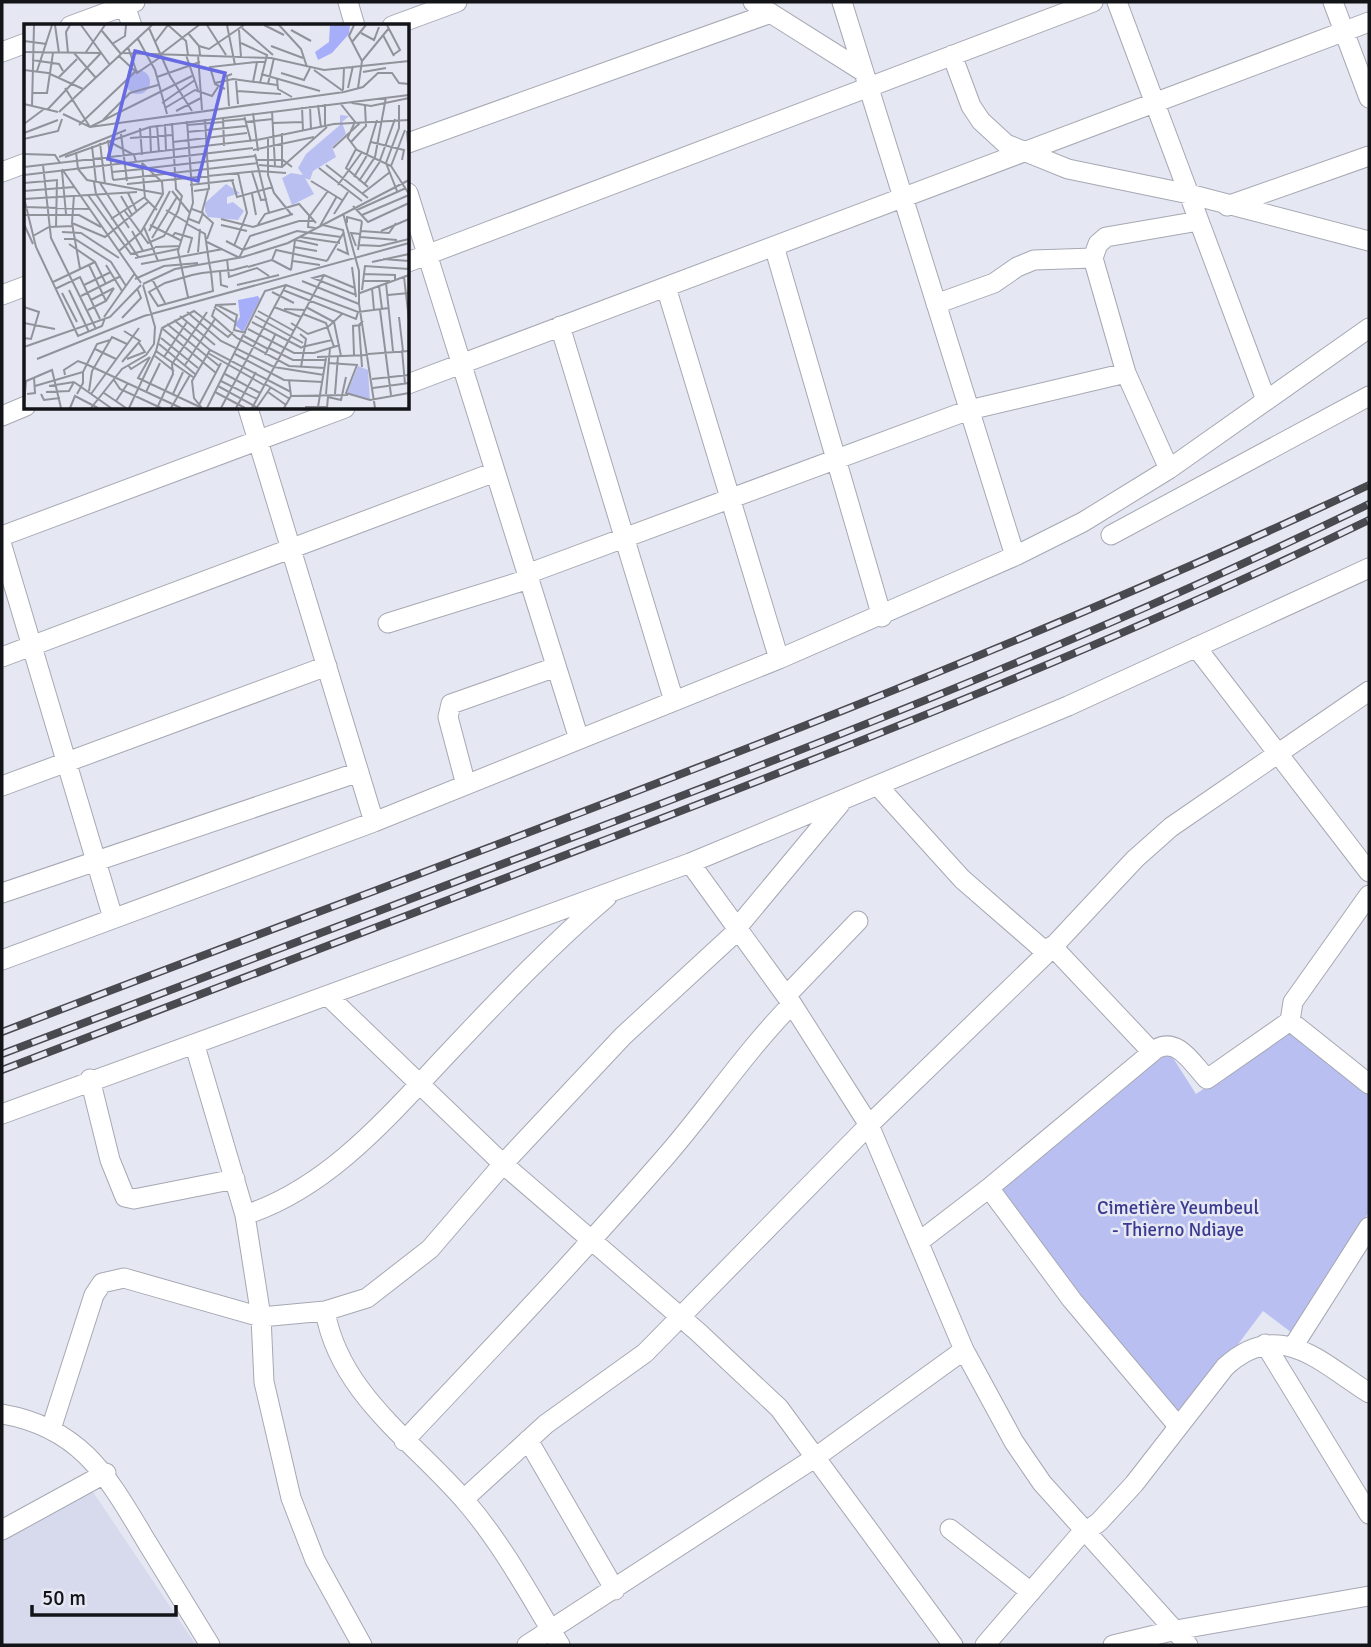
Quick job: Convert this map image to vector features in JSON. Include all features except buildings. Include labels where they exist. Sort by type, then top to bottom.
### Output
[{"type":"street","points":[[348,2],[354,24]]},
{"type":"street","points":[[397,24],[457,2]]},
{"type":"street","points":[[753,2],[866,79]]},
{"type":"street","points":[[842,2],[1015,556]]},
{"type":"street","points":[[410,261],[866,79],[952,55],[1093,2]]},
{"type":"street","points":[[1117,2],[1266,400]]},
{"type":"street","points":[[1333,2],[1369,98]]},
{"type":"street","points":[[76,24],[128,3],[132,24]]},
{"type":"street","points":[[410,142],[771,13]]},
{"type":"street","points":[[410,383],[1369,22]]},
{"type":"street","points":[[2,52],[24,44]]},
{"type":"street","points":[[952,55],[971,106],[981,121],[1006,144],[1068,169],[1189,194],[1226,206],[1369,241]]},
{"type":"street","points":[[1226,206],[1369,156]]},
{"type":"street","points":[[2,172],[24,164]]},
{"type":"street","points":[[410,200],[579,739]]},
{"type":"street","points":[[1169,469],[1126,373],[1093,258],[1098,244],[1106,237],[1199,220]]},
{"type":"street","points":[[774,246],[882,617]]},
{"type":"street","points":[[936,304],[994,284],[1017,267],[1034,260],[1093,258]]},
{"type":"street","points":[[2,295],[24,287]]},
{"type":"street","points":[[666,287],[779,659]]},
{"type":"street","points":[[561,327],[674,702]]},
{"type":"street","points":[[2,960],[374,822],[882,617],[1015,556],[1083,522],[1169,469],[1369,328]]},
{"type":"street","points":[[388,624],[528,577],[624,538],[969,410],[1126,373]]},
{"type":"street","points":[[1111,536],[1369,396]]},
{"type":"street","points":[[2,416],[24,407]]},
{"type":"street","points":[[249,410],[374,822]]},
{"type":"street","points":[[2,536],[340,410]]},
{"type":"street","points":[[2,657],[495,472]]},
{"type":"street","points":[[2,546],[113,918]]},
{"type":"street","points":[[2,1114],[90,1079],[195,1046],[619,887],[690,863],[878,786],[1369,568]]},
{"type":"street","points":[[1196,647],[1369,872]]},
{"type":"street","points":[[2,786],[327,666]]},
{"type":"street","points":[[466,785],[448,709],[457,701],[556,667]]},
{"type":"street","points":[[464,1499],[580,1397],[635,1362],[869,1125],[1050,950],[1135,859],[1171,827],[1369,691]]},
{"type":"street","points":[[2,893],[359,772]]},
{"type":"street","points":[[878,786],[962,880],[1050,950],[1152,1052]]},
{"type":"street","points":[[51,1429],[94,1295],[105,1281],[124,1278],[151,1284],[261,1317],[325,1311],[368,1298],[409,1268],[623,1036],[736,930],[843,801]]},
{"type":"street","points":[[690,863],[789,1000],[869,1125],[964,1350],[1014,1443],[1042,1482],[1182,1638]]},
{"type":"street","points":[[246,1215],[291,1196],[333,1166],[419,1084],[551,946],[619,887]]},
{"type":"street","points":[[920,1241],[1165,1044],[1176,1046],[1207,1079],[1290,1021],[1293,1002],[1367,902]]},
{"type":"street","points":[[404,1441],[591,1242],[704,1113],[755,1041],[858,921]]},
{"type":"street","points":[[328,996],[503,1164],[770,1399],[816,1457],[953,1645]]},
{"type":"street","points":[[1290,1021],[1369,1084]]},
{"type":"street","points":[[195,1046],[246,1215],[261,1317],[264,1382],[291,1499],[315,1560],[362,1645]]},
{"type":"street","points":[[90,1079],[110,1160],[125,1197],[134,1199],[235,1179]]},
{"type":"street","points":[[989,1188],[1072,1300],[1178,1426]]},
{"type":"street","points":[[1294,1345],[1369,1227]]},
{"type":"street","points":[[325,1311],[337,1354],[363,1393],[404,1441],[464,1499],[497,1542],[556,1638]]},
{"type":"street","points":[[1265,1344],[1369,1514]]},
{"type":"street","points":[[985,1645],[1078,1537],[1088,1531],[1135,1484],[1231,1362],[1265,1344],[1294,1345],[1369,1393]]},
{"type":"street","points":[[527,1645],[556,1638],[615,1590],[816,1457],[964,1350]]},
{"type":"street","points":[[2,1414],[51,1429],[79,1448],[106,1473],[210,1645]]},
{"type":"street","points":[[528,1440],[615,1590]]},
{"type":"street","points":[[2,1530],[106,1473]]},
{"type":"street","points":[[950,1529],[1031,1592]]},
{"type":"street","points":[[1113,1645],[1182,1638],[1369,1596]]},
{"type":"shaded area","points":[[91,1489],[196,1645],[2,1645],[2,1539]]},
{"type":"green space","name":"Cimetière Yeumbeul - Thierno Ndiaye","points":[[1292,1029],[1369,1095],[1369,1212],[1296,1336],[1263,1311],[1176,1427],[997,1191],[1168,1050],[1196,1094]]},
{"type":"railway","points":[[2,1032],[862,703],[1201,561],[1369,485]]},
{"type":"railway","points":[[2,1054],[869,723],[1071,640],[1369,504]]},
{"type":"railway","points":[[2,1070],[877,734],[1174,610],[1369,520]]}]
